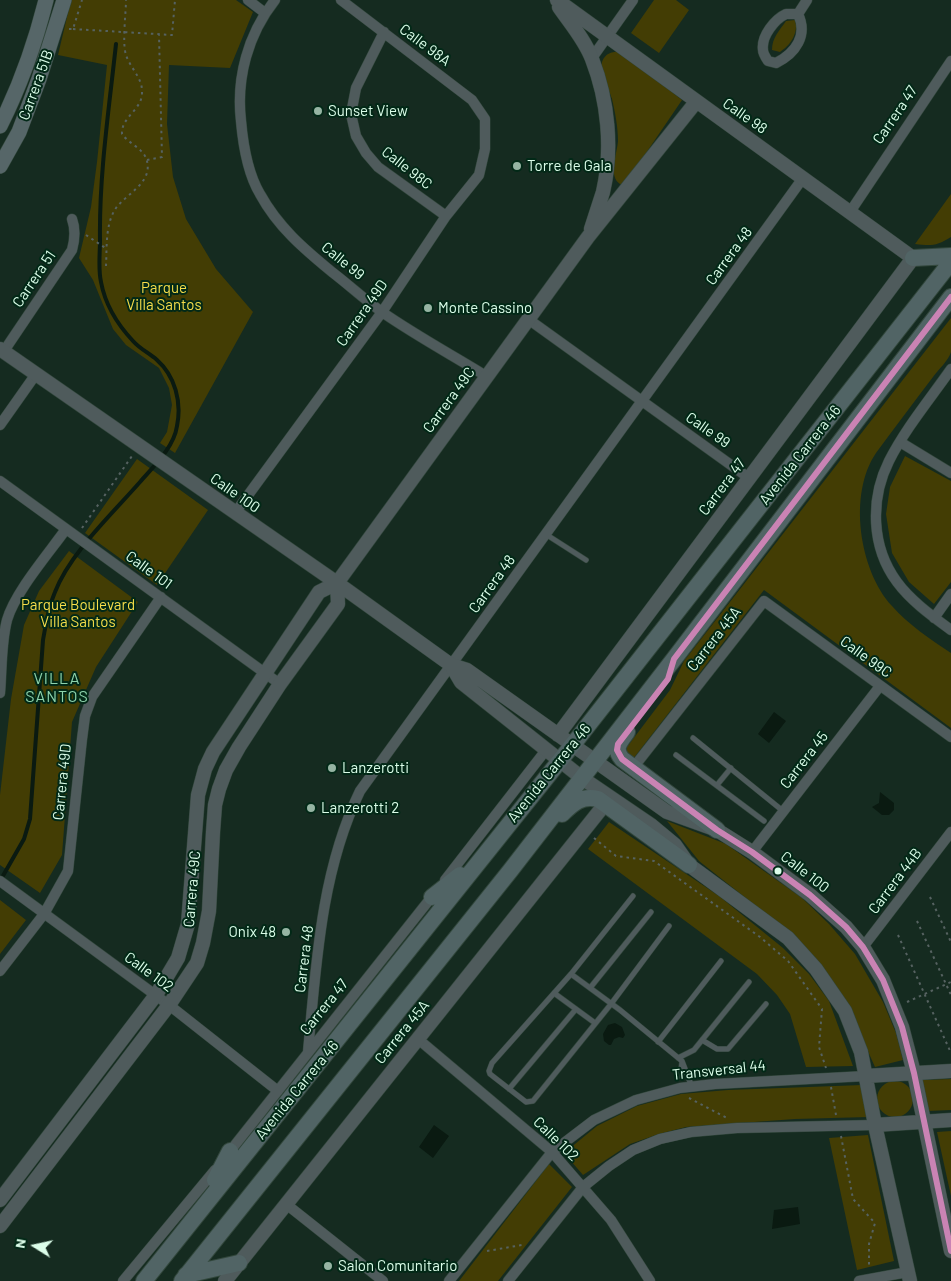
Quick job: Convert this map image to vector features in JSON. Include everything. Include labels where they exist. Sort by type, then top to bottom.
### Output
[{"type":"main road","name":"Carrera 51B","points":[[0,126],[24,74],[46,0]]},
{"type":"main road","name":"Carrera 51B","points":[[0,166],[22,123],[45,62],[64,0]]},
{"type":"main road","points":[[913,258],[951,256]]},
{"type":"main road","name":"Avenida Carrera 46","points":[[144,1281],[572,745],[951,262]]},
{"type":"main road","name":"Avenida Carrera 46","points":[[184,1278],[510,871],[951,297]]},
{"type":"main road","points":[[674,659],[668,679],[618,744],[618,754],[633,768],[717,830]]},
{"type":"main road","points":[[510,871],[518,870],[555,822],[576,801],[590,797],[598,799],[689,865]]},
{"type":"main road","points":[[432,897],[482,858]]},
{"type":"main road","points":[[196,1216],[230,1151]]},
{"type":"main road","points":[[184,1278],[239,1263]]},
{"type":"street","points":[[248,0],[265,13]]},
{"type":"street","name":"Calle 99","points":[[275,0],[265,13],[250,42],[243,69],[239,105],[244,150],[259,193],[283,228],[314,257],[382,312],[486,376]]},
{"type":"street","name":"Calle 98A","points":[[341,0],[472,100],[485,120]]},
{"type":"street","name":"Calle 98","points":[[555,0],[913,258]]},
{"type":"street","name":"Carrera 49C","points":[[555,0],[592,58],[601,88],[607,120],[608,157],[603,191],[588,237]]},
{"type":"street","points":[[592,58],[633,0]]},
{"type":"street","points":[[798,14],[807,0]]},
{"type":"street","points":[[786,14],[798,14],[802,24],[802,36],[794,49],[785,59],[776,63],[768,61],[762,51],[764,39],[778,18],[786,14]]},
{"type":"street","name":"Calle 98C","points":[[384,32],[356,88],[352,114],[356,136],[366,153],[378,167],[446,216]]},
{"type":"street","name":"Carrera 47","points":[[850,212],[951,61]]},
{"type":"street","name":"Carrera 49C","points":[[0,1200],[156,995],[178,958],[188,924],[195,812],[205,768],[264,673],[319,592],[337,583],[588,237],[696,102]]},
{"type":"street","name":"Carrera 49D","points":[[235,513],[382,312],[446,216],[480,175],[485,149],[485,120]]},
{"type":"street","name":"Carrera 48","points":[[308,1052],[318,950],[329,888],[348,816],[360,791],[803,178]]},
{"type":"street","name":"Carrera 51","points":[[2,350],[72,250],[75,238],[72,219]]},
{"type":"street","name":"Carrera 47","points":[[558,735],[913,258]]},
{"type":"street","name":"Calle 99","points":[[528,318],[749,478]]},
{"type":"street","name":"Calle 100","points":[[2,350],[337,583],[451,665],[467,670],[667,812],[717,830],[752,852],[810,895],[846,927],[863,947],[883,980],[902,1027],[914,1073],[951,1251]]},
{"type":"street","points":[[0,425],[36,374]]},
{"type":"street","points":[[949,376],[900,442],[880,481],[876,514],[879,545],[886,564],[896,581],[912,599],[951,630]]},
{"type":"street","points":[[900,442],[951,473]]},
{"type":"street","name":"Calle 101","points":[[0,481],[280,684]]},
{"type":"street","points":[[0,693],[4,636],[7,620],[14,601],[66,529]]},
{"type":"street","name":"Carrera 49C","points":[[0,1226],[170,1005],[196,963],[203,943],[209,911],[215,805],[226,770],[280,684],[338,604],[337,583]]},
{"type":"street","points":[[934,618],[951,594]]},
{"type":"street","name":"Carrera 49D","points":[[0,971],[44,914],[68,870],[85,716],[92,697],[161,597]]},
{"type":"street","name":"Calle 99C","points":[[764,601],[951,737]]},
{"type":"street","name":"Carrera 45A","points":[[633,768],[764,601]]},
{"type":"street","name":"Calle 100","points":[[451,665],[461,682],[582,778],[651,825],[675,845],[689,865],[788,938],[816,969],[845,1011],[861,1052],[875,1125],[909,1276]]},
{"type":"street","name":"Carrera 45","points":[[752,852],[880,686]]},
{"type":"street","name":"Carrera 47","points":[[123,1281],[278,1091],[546,750]]},
{"type":"street","name":"Carrera 45A","points":[[225,1281],[605,804]]},
{"type":"street","name":"Carrera 44B","points":[[863,947],[951,832]]},
{"type":"street","name":"Calle 102","points":[[4,884],[170,1005],[278,1091]]},
{"type":"street","name":"Calle 102","points":[[418,1039],[552,1152],[611,1220],[650,1281]]},
{"type":"street","name":"Transversal 44","points":[[449,1281],[552,1152],[594,1120],[636,1100],[680,1088],[694,1092],[715,1084],[951,1071]]},
{"type":"street","points":[[508,1281],[583,1187],[633,1150],[660,1139],[691,1132],[837,1120],[875,1125],[951,1120]]},
{"type":"street","points":[[286,1204],[383,1281]]},
{"type":"street","points":[[859,1281],[909,1276]]},
{"type":"lane","points":[[546,535],[586,560]]},
{"type":"lane","points":[[694,738],[783,811]]},
{"type":"lane","points":[[676,755],[764,821]]},
{"type":"lane","points":[[717,785],[731,768]]},
{"type":"lane","points":[[632,896],[571,974],[492,1064],[489,1070],[490,1074],[508,1089],[526,1102],[533,1101],[611,1004],[670,926]]},
{"type":"lane","points":[[590,988],[651,912]]},
{"type":"lane","points":[[658,1042],[721,961]]},
{"type":"lane","points":[[571,974],[680,1060],[694,1092]]},
{"type":"lane","points":[[680,1060],[694,1050],[749,982]]},
{"type":"lane","points":[[554,993],[595,1024]]},
{"type":"lane","points":[[702,1040],[717,1049],[728,1049],[766,1004]]},
{"type":"lane","points":[[508,1089],[576,1009]]},
{"type":"lane","points":[[680,1060],[680,1076]]},
{"type":"path","points":[[73,29],[82,0]]},
{"type":"path","points":[[106,266],[110,221],[116,208],[138,187],[145,177],[148,168],[147,160],[142,151],[126,140],[122,134],[124,121],[142,100],[143,92],[142,85],[125,53],[126,0]]},
{"type":"path","points":[[64,28],[172,36],[175,0]]},
{"type":"path","points":[[147,160],[162,157],[159,35]]},
{"type":"path","points":[[92,240],[107,249]]},
{"type":"path","points":[[78,538],[139,446]]},
{"type":"path","points":[[584,831],[616,856],[654,861],[760,937],[788,962],[822,1009],[819,1047],[832,1089],[853,1199],[875,1223],[869,1244],[869,1268]]},
{"type":"path","points":[[930,897],[951,942]]},
{"type":"path","points":[[917,922],[951,995]]},
{"type":"path","points":[[898,935],[951,1053]]},
{"type":"path","points":[[907,1002],[951,982]]},
{"type":"path","points":[[824,1090],[832,1089]]},
{"type":"path","points":[[694,1092],[687,1097],[733,1121],[724,1121]]},
{"type":"path","points":[[828,1114],[837,1120]]},
{"type":"path","points":[[491,1243],[485,1251],[524,1244],[519,1252]]},
{"type":"green space","name":"Parque Villa Santos","points":[[71,0],[236,0],[253,12],[230,68],[169,65],[167,124],[173,177],[186,219],[216,269],[253,312],[175,453],[160,443],[167,432],[172,405],[169,388],[159,368],[126,345],[113,329],[93,280],[79,258],[91,207],[107,65],[58,55]]},
{"type":"green space","points":[[654,0],[676,0],[689,10],[659,53],[631,33]]},
{"type":"green space","points":[[795,20],[795,34],[788,46],[780,52],[772,50],[778,31],[786,21]]},
{"type":"green space","points":[[620,51],[682,100],[625,184],[620,184],[614,176],[618,141],[617,125],[612,99],[601,66],[603,59],[607,55]]},
{"type":"green space","points":[[951,194],[951,237],[934,245],[915,244]]},
{"type":"green space","points":[[951,318],[950,355],[876,453],[867,470],[862,489],[860,510],[865,553],[881,591],[905,619],[951,653],[951,728],[764,590],[633,759],[627,752],[627,747],[670,690],[684,661]]},
{"type":"green space","points":[[905,456],[951,481],[951,582],[934,604],[909,582],[892,553],[886,514],[890,487]]},
{"type":"green space","name":"Parque Boulevard Villa Santos","points":[[137,459],[208,510],[157,585],[85,533]]},
{"type":"green space","name":"Parque Boulevard Villa Santos","points":[[69,551],[138,602],[96,667],[72,722],[62,855],[40,893],[0,865],[0,795],[11,699],[24,625],[39,591]]},
{"type":"green space","points":[[667,821],[726,844],[802,898],[829,924],[855,954],[883,1002],[896,1033],[903,1060],[875,1067],[849,1009],[821,965],[800,941],[699,861]]},
{"type":"green space","points":[[609,822],[719,896],[783,948],[809,974],[829,1001],[853,1066],[806,1067],[790,1014],[777,995],[757,974],[588,849]]},
{"type":"green space","points":[[0,900],[26,920],[0,954]]},
{"type":"green space","points":[[951,1079],[951,1110],[928,1111],[922,1080]]},
{"type":"green space","points":[[895,1081],[902,1082],[908,1086],[912,1092],[912,1106],[908,1112],[902,1116],[895,1117],[888,1116],[882,1112],[878,1106],[877,1099],[878,1092],[882,1086],[888,1082]]},
{"type":"green space","points":[[862,1085],[869,1117],[795,1119],[686,1127],[630,1144],[583,1175],[564,1153],[597,1126],[637,1106],[681,1094],[728,1090]]},
{"type":"green space","points":[[951,1131],[951,1196],[937,1132]]},
{"type":"green space","points":[[868,1135],[894,1261],[857,1270],[829,1138]]},
{"type":"green space","points":[[549,1164],[572,1187],[498,1281],[459,1281]]},
{"type":"shaded area","points":[[774,712],[786,721],[769,743],[758,734]]},
{"type":"shaded area","points":[[880,792],[894,803],[894,810],[889,815],[882,815],[872,807],[879,803]]},
{"type":"shaded area","points":[[615,1023],[622,1027],[625,1035],[623,1038],[614,1039],[611,1045],[609,1045],[604,1041],[603,1034],[608,1025]]},
{"type":"shaded area","points":[[434,1125],[449,1136],[433,1158],[419,1147]]},
{"type":"shaded area","points":[[798,1207],[800,1224],[772,1229],[774,1210]]},
{"type":"waterway","points":[[0,881],[24,839],[30,819],[43,640],[53,598],[62,577],[81,548],[157,463],[168,449],[177,426],[179,408],[173,382],[163,366],[136,344],[122,328],[109,306],[100,277],[101,191],[116,44]]},
{"type":"transit line","points":[[951,297],[674,659],[668,679],[618,744],[617,750],[622,759],[717,830],[752,852],[810,895],[846,927],[863,947],[883,980],[902,1027],[914,1073],[951,1251]]},
{"type":"place","name":"Sunset View","points":[[318,111]]},
{"type":"place","name":"Torre de Gala","points":[[517,166]]},
{"type":"place","name":"Monte Cassino","points":[[428,308]]},
{"type":"place","name":"Lanzerotti","points":[[332,768]]},
{"type":"place","name":"Lanzerotti 2","points":[[311,808]]},
{"type":"place","name":"Onix 48","points":[[286,932]]},
{"type":"place","name":"Salon Comunitario","points":[[328,1266]]},
{"type":"district","name":"VILLA SANTOS","points":[[57,688]]}]
